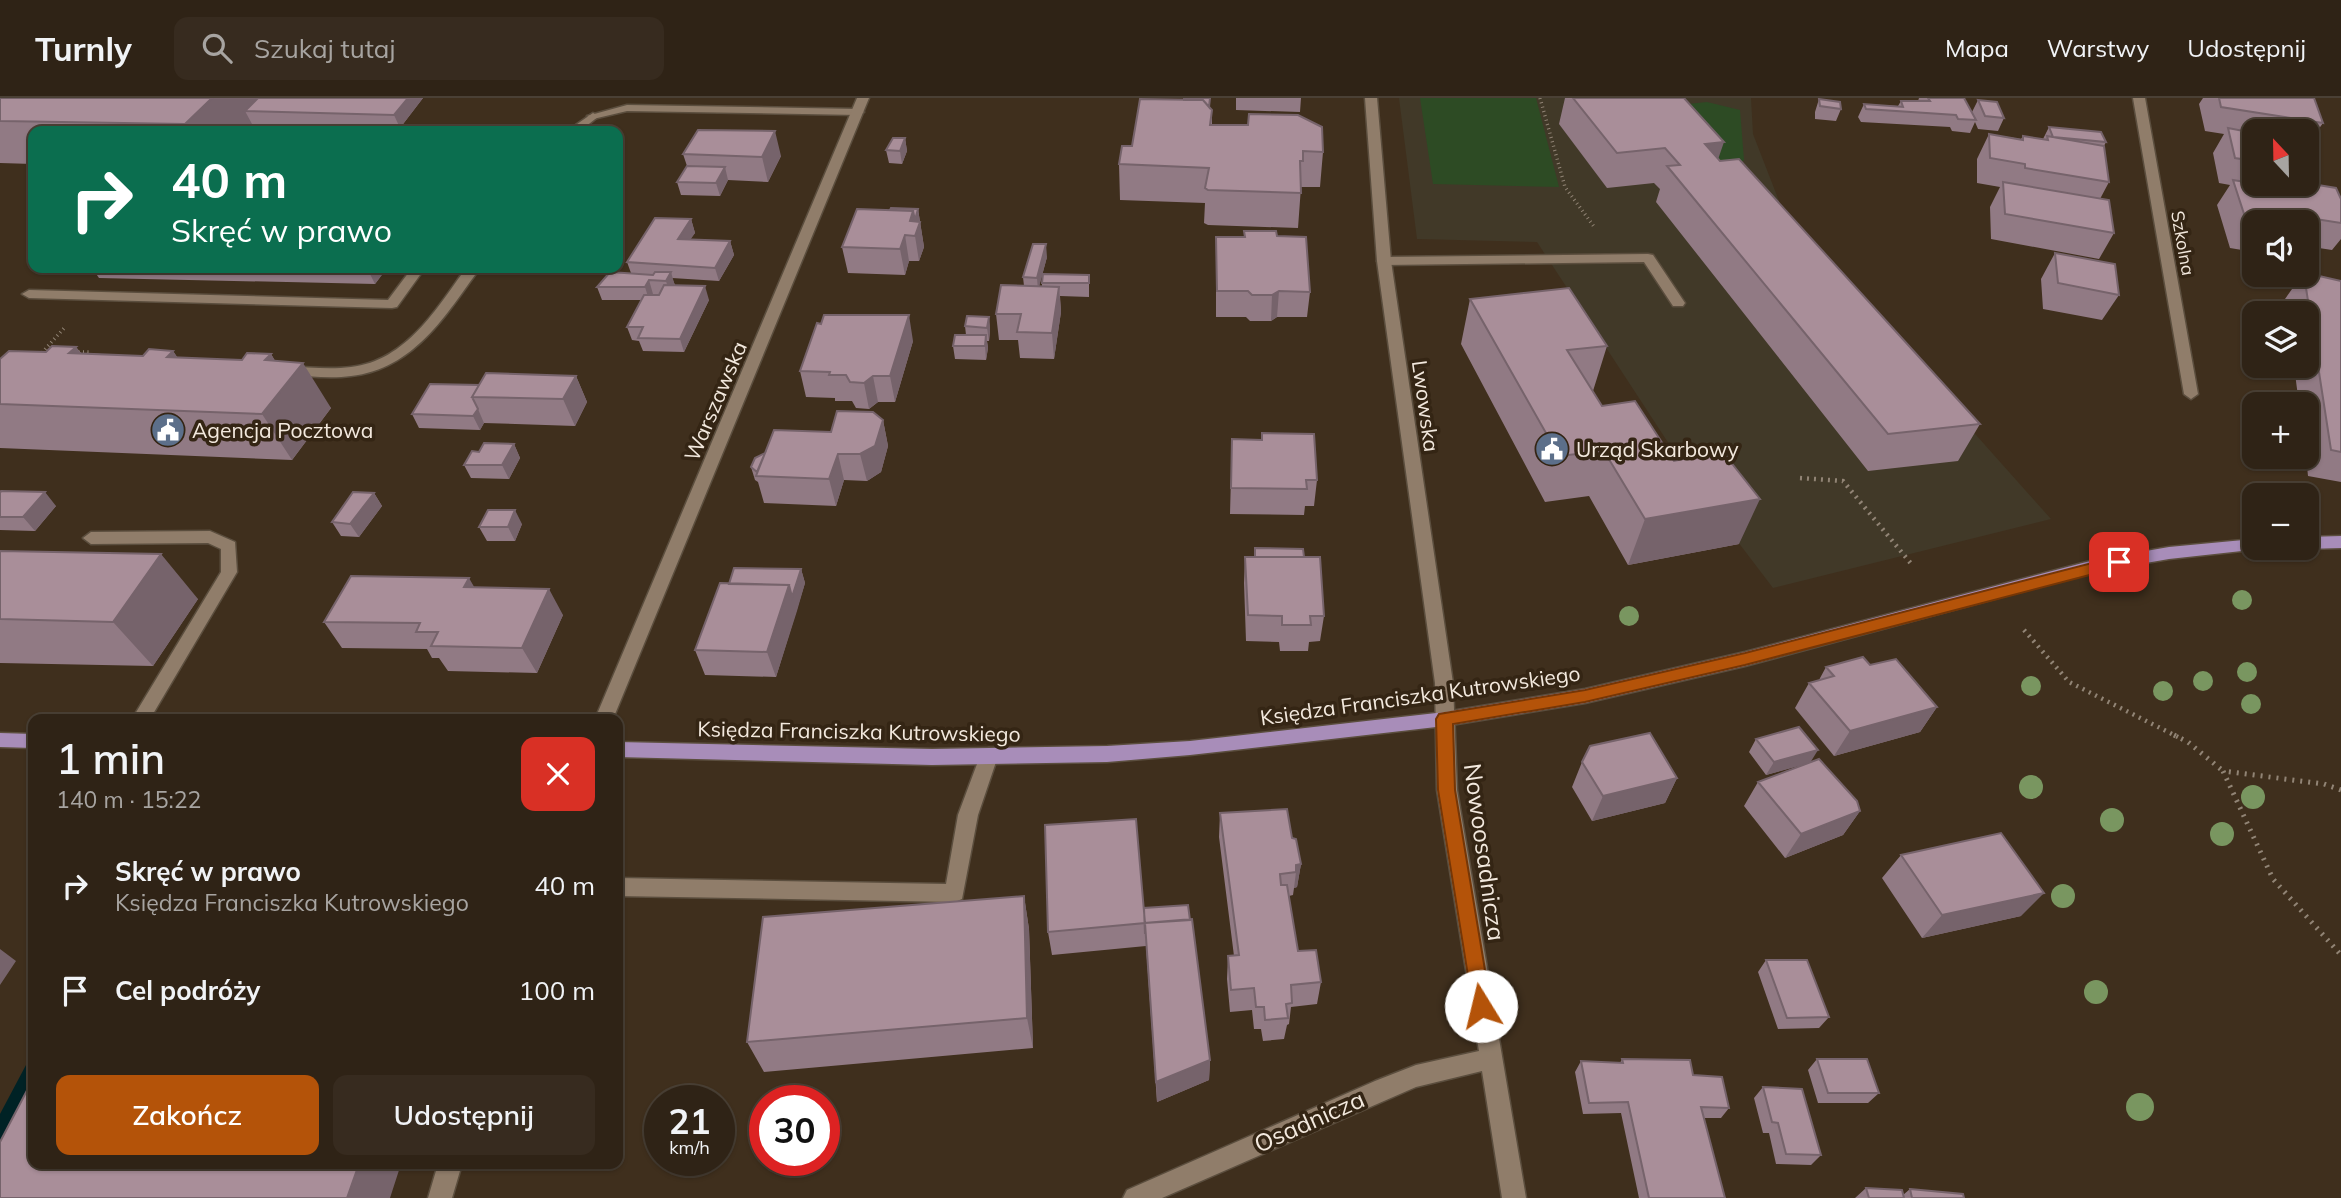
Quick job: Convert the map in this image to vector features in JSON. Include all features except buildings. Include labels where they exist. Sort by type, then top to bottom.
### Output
[{"type":"main road","points":[[2319,543],[2341,542]]},
{"type":"main road","name":"Księdza Franciszka Kutrowskiego","points":[[623,750],[989,757],[1107,754],[1176,749],[1445,719],[1585,696],[1745,659],[2094,566],[2169,552],[2242,546]]},
{"type":"main road","points":[[0,740],[28,741]]},
{"type":"street","name":"Lwowska","points":[[1371,98],[1384,261],[1439,646],[1445,719]]},
{"type":"street","name":"Szkolna","points":[[2139,98],[2192,394]]},
{"type":"street","points":[[580,126],[593,116],[627,108],[860,105]]},
{"type":"street","name":"Warszawska","points":[[606,714],[860,105]]},
{"type":"street","points":[[1384,261],[1648,258],[1678,303]]},
{"type":"street","points":[[29,295],[392,304],[414,273]]},
{"type":"street","points":[[272,369],[362,370],[402,354],[423,335],[468,273]]},
{"type":"street","points":[[91,538],[210,537],[229,546],[229,572],[144,714]]},
{"type":"street","name":"Nowoosadnicza","points":[[1445,719],[1447,790],[1489,1059],[1514,1198]]},
{"type":"street","points":[[623,887],[955,893],[968,816],[989,757]]},
{"type":"street","name":"Osadnicza","points":[[1135,1198],[1416,1076],[1489,1059]]},
{"type":"street","points":[[440,1198],[449,1169]]},
{"type":"path","points":[[1540,98],[1565,187],[1615,259]]},
{"type":"path","points":[[34,361],[94,296]]},
{"type":"path","points":[[68,351],[90,352],[84,361]]},
{"type":"path","points":[[42,352],[55,352]]},
{"type":"path","points":[[1800,478],[1843,481],[1913,566]]},
{"type":"path","points":[[2024,630],[2069,682],[2188,743],[2222,771],[2273,879],[2341,956]]},
{"type":"path","points":[[2222,771],[2323,784],[2341,790]]},
{"type":"shaded area","points":[[1399,98],[1751,98],[1753,134],[1788,224],[2051,519],[1773,588],[1703,496],[1537,242],[1417,239]]},
{"type":"green space","points":[[1420,98],[1536,98],[1559,187],[1433,184]]},
{"type":"green space","points":[[1707,102],[1740,110],[1744,160],[1740,163],[1717,161],[1678,105]]},
{"type":"waterway","points":[[0,1135],[28,1082]]},
{"type":"place","name":"Agencja Pocztowa","points":[[168,430]]},
{"type":"place","name":"Urząd Skarbowy","points":[[1552,449]]},
{"type":"route","points":[[1481,1006],[1447,790],[1445,719],[1585,696],[1745,659],[2094,566],[2119,562]]}]
